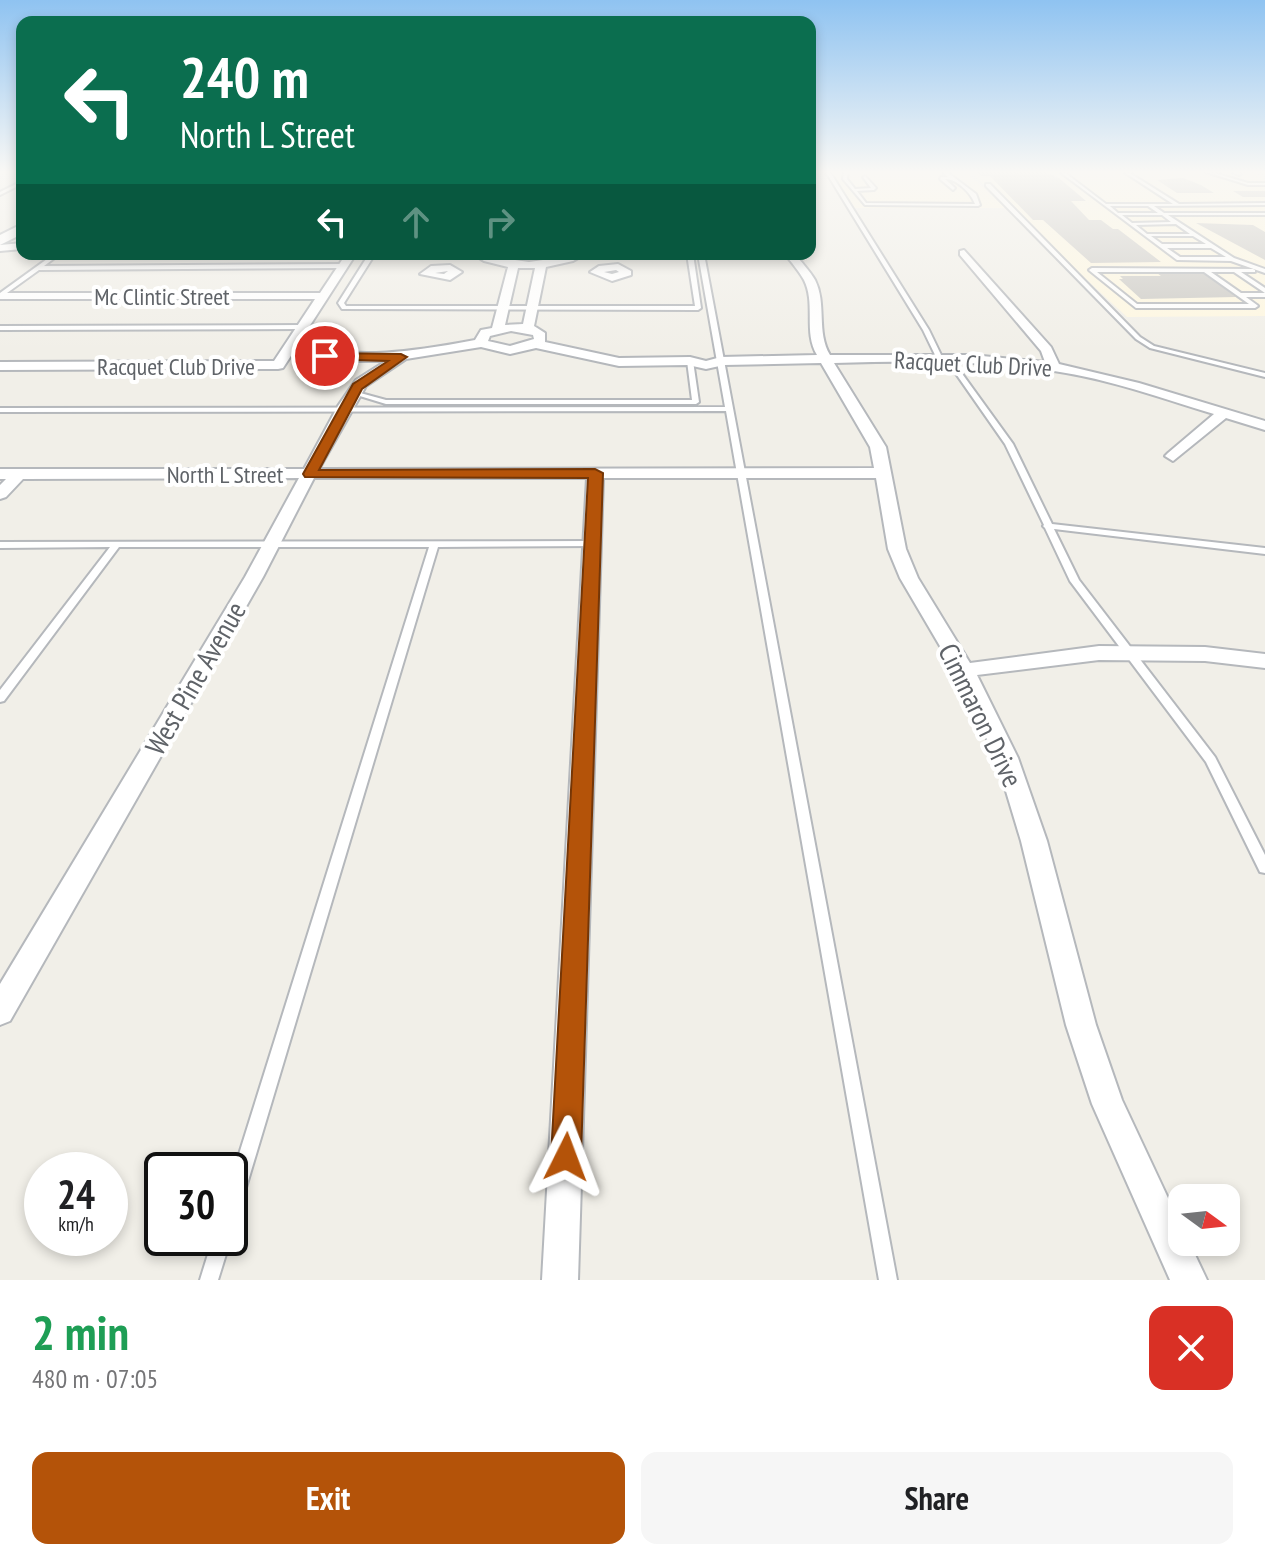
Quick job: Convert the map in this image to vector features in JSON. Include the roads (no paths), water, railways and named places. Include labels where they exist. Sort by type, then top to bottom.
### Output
[{"type":"street","points":[[964,253],[1047,350],[1054,367]]},
{"type":"street","points":[[292,346],[347,260]]},
{"type":"street","points":[[453,269],[473,260]]},
{"type":"street","points":[[500,260],[514,263],[556,260]]},
{"type":"street","points":[[582,260],[599,269]]},
{"type":"street","name":"Cimmaron Drive","points":[[794,260],[810,281],[815,304],[816,343],[824,361],[878,447],[897,549],[909,578],[964,670],[1007,758],[1020,794],[1081,1025],[1108,1104],[1189,1280]]},
{"type":"street","points":[[498,328],[514,263]]},
{"type":"street","points":[[528,328],[541,263]]},
{"type":"street","name":"Mc Clintic Street","points":[[0,296],[323,296]]},
{"type":"street","points":[[482,343],[482,336],[498,328],[528,328],[539,333],[540,340],[536,344]]},
{"type":"street","name":"Racquet Club Drive","points":[[0,366],[278,365],[292,346],[325,356],[401,357],[482,343],[503,350],[536,344],[619,362],[690,361],[696,365],[716,365],[721,361],[944,358],[1054,367],[1116,381],[1265,426]]},
{"type":"street","name":"West Pine Avenue","points":[[0,1011],[271,545],[348,401],[365,379],[401,357]]},
{"type":"street","points":[[1173,456],[1224,413]]},
{"type":"street","points":[[560,1280],[595,473]]},
{"type":"street","name":"North L Street","points":[[0,474],[882,473]]},
{"type":"street","points":[[0,494],[19,474]]},
{"type":"street","points":[[964,670],[1073,655],[1129,653],[1231,656],[1265,661]]},
{"type":"lane","points":[[865,232],[944,358],[1009,444],[1066,568],[1211,760],[1265,868]]},
{"type":"lane","points":[[1034,232],[1138,338],[1152,347],[1265,375]]},
{"type":"lane","points":[[1142,232],[1179,259],[1232,259]]},
{"type":"lane","points":[[1190,232],[1232,259],[1262,271]]},
{"type":"lane","points":[[1146,235],[1195,235]]},
{"type":"lane","points":[[1161,246],[1212,246]]},
{"type":"lane","points":[[0,296],[49,260]]},
{"type":"lane","points":[[368,260],[341,303],[344,308],[698,308],[691,260]]},
{"type":"lane","points":[[702,260],[888,1280]]},
{"type":"lane","points":[[39,268],[343,266]]},
{"type":"lane","points":[[1205,270],[1255,306],[1136,306],[1092,270],[1205,270],[1262,271]]},
{"type":"lane","points":[[1235,271],[1265,293]]},
{"type":"lane","points":[[1240,295],[1265,293]]},
{"type":"lane","points":[[0,328],[303,327]]},
{"type":"lane","points":[[348,401],[696,402],[690,361]]},
{"type":"lane","points":[[0,410],[348,401],[729,409]]},
{"type":"lane","points":[[1047,526],[1265,551]]},
{"type":"lane","points":[[248,1152],[434,544]]},
{"type":"lane","points":[[0,545],[592,544]]},
{"type":"lane","points":[[0,698],[116,545]]},
{"type":"lane","points":[[209,1280],[216,1256]]}]
